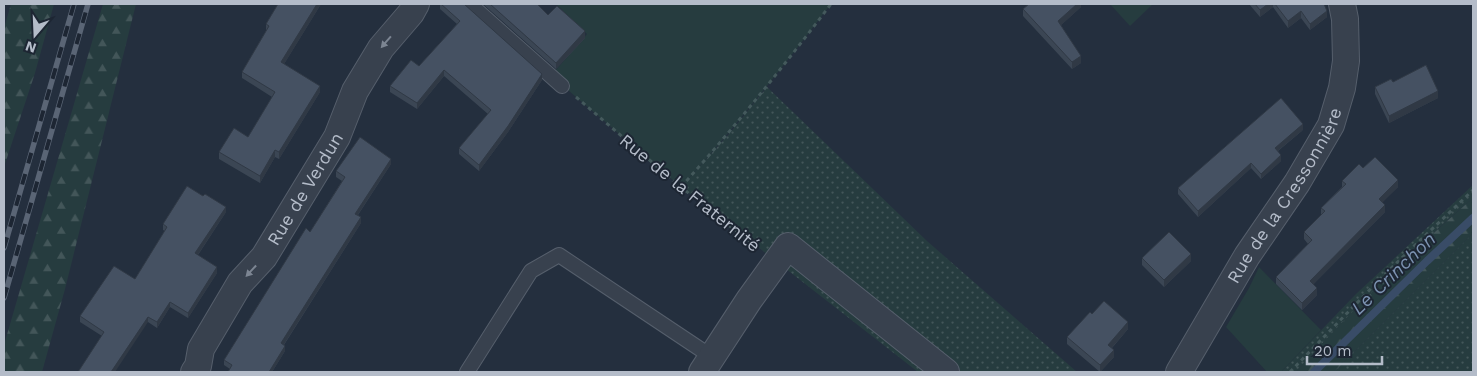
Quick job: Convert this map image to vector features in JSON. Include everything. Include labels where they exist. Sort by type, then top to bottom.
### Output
[{"type":"street","name":"Rue de Verdun","points":[[194,372],[198,366],[201,349],[240,283],[264,257],[337,137],[355,91],[381,48],[412,13],[416,4]]},
{"type":"street","name":"Rue de la Cressonnière","points":[[1180,372],[1247,256],[1297,183],[1331,125],[1342,88],[1346,61],[1345,19],[1342,4]]},
{"type":"street","points":[[707,365],[749,300],[788,246],[946,372]]},
{"type":"lane","points":[[470,4],[562,86]]},
{"type":"lane","points":[[467,372],[531,271],[559,256],[707,365]]},
{"type":"path","points":[[681,187],[767,87],[831,4]]},
{"type":"path","name":"Rue de la Fraternité","points":[[562,86],[681,187],[776,263]]},
{"type":"path","points":[[1290,372],[1386,274],[1473,190]]},
{"type":"green space","points":[[11,4],[54,4],[35,73],[4,167],[4,28]]},
{"type":"green space","points":[[103,4],[136,4],[65,289],[42,372],[4,372],[4,345]]},
{"type":"green space","points":[[556,4],[831,4],[758,97],[681,187],[548,73],[555,71],[587,34]]},
{"type":"green space","points":[[1110,4],[1153,4],[1130,26]]},
{"type":"green space","points":[[767,87],[927,241],[1077,372],[918,372],[681,187],[729,134]]},
{"type":"green space","points":[[1473,185],[1473,198],[1382,282],[1296,372],[1281,372],[1356,294]]},
{"type":"green space","points":[[1473,198],[1473,233],[1334,372],[1296,372],[1382,282]]},
{"type":"green space","points":[[1473,233],[1473,372],[1334,372]]},
{"type":"green space","points":[[1259,267],[1321,330],[1281,372],[1267,372],[1226,327]]},
{"type":"building","points":[[278,4],[317,4],[281,62],[320,86],[279,152],[275,150],[260,176],[219,152],[234,128],[248,137],[275,92],[242,72],[269,26],[266,24]]},
{"type":"building","points":[[441,4],[464,4],[542,74],[508,126],[479,165],[459,148],[491,110],[444,70],[417,103],[390,86],[411,60],[419,66],[460,21]]},
{"type":"building","points":[[490,4],[537,4],[548,15],[557,6],[585,31],[556,63]]},
{"type":"building","points":[[1029,4],[1077,4],[1058,21],[1081,56],[1072,62],[1023,9]]},
{"type":"building","points":[[1255,4],[1268,4],[1260,10]]},
{"type":"building","points":[[1275,4],[1324,4],[1327,11],[1310,24],[1301,11],[1288,21]]},
{"type":"building","points":[[1426,65],[1438,91],[1389,116],[1375,87],[1391,79],[1393,82]]},
{"type":"building","points":[[1281,98],[1303,124],[1275,148],[1281,155],[1261,174],[1251,163],[1198,211],[1178,188]]},
{"type":"building","points":[[360,137],[391,159],[355,214],[361,217],[281,343],[285,346],[269,372],[228,372],[232,365],[224,360],[306,228],[310,232],[345,177],[336,171]]},
{"type":"building","points":[[1375,157],[1398,180],[1379,199],[1385,205],[1310,281],[1317,288],[1302,303],[1276,277],[1312,240],[1304,232],[1325,211],[1321,208],[1346,184],[1342,181],[1359,164],[1363,168]]},
{"type":"building","points":[[187,186],[226,207],[195,253],[217,267],[188,313],[170,302],[157,322],[148,317],[111,372],[78,372],[104,332],[80,316],[114,266],[135,279],[167,227],[163,224]]},
{"type":"building","points":[[1169,232],[1191,254],[1164,280],[1142,258]]},
{"type":"building","points":[[1104,301],[1128,322],[1108,345],[1114,350],[1100,365],[1067,337],[1090,312],[1092,314]]},
{"type":"waterway","name":"Le Crinchon","points":[[1314,372],[1473,218]]},
{"type":"railway","points":[[4,248],[74,4]]},
{"type":"railway","points":[[4,298],[88,4]]}]
